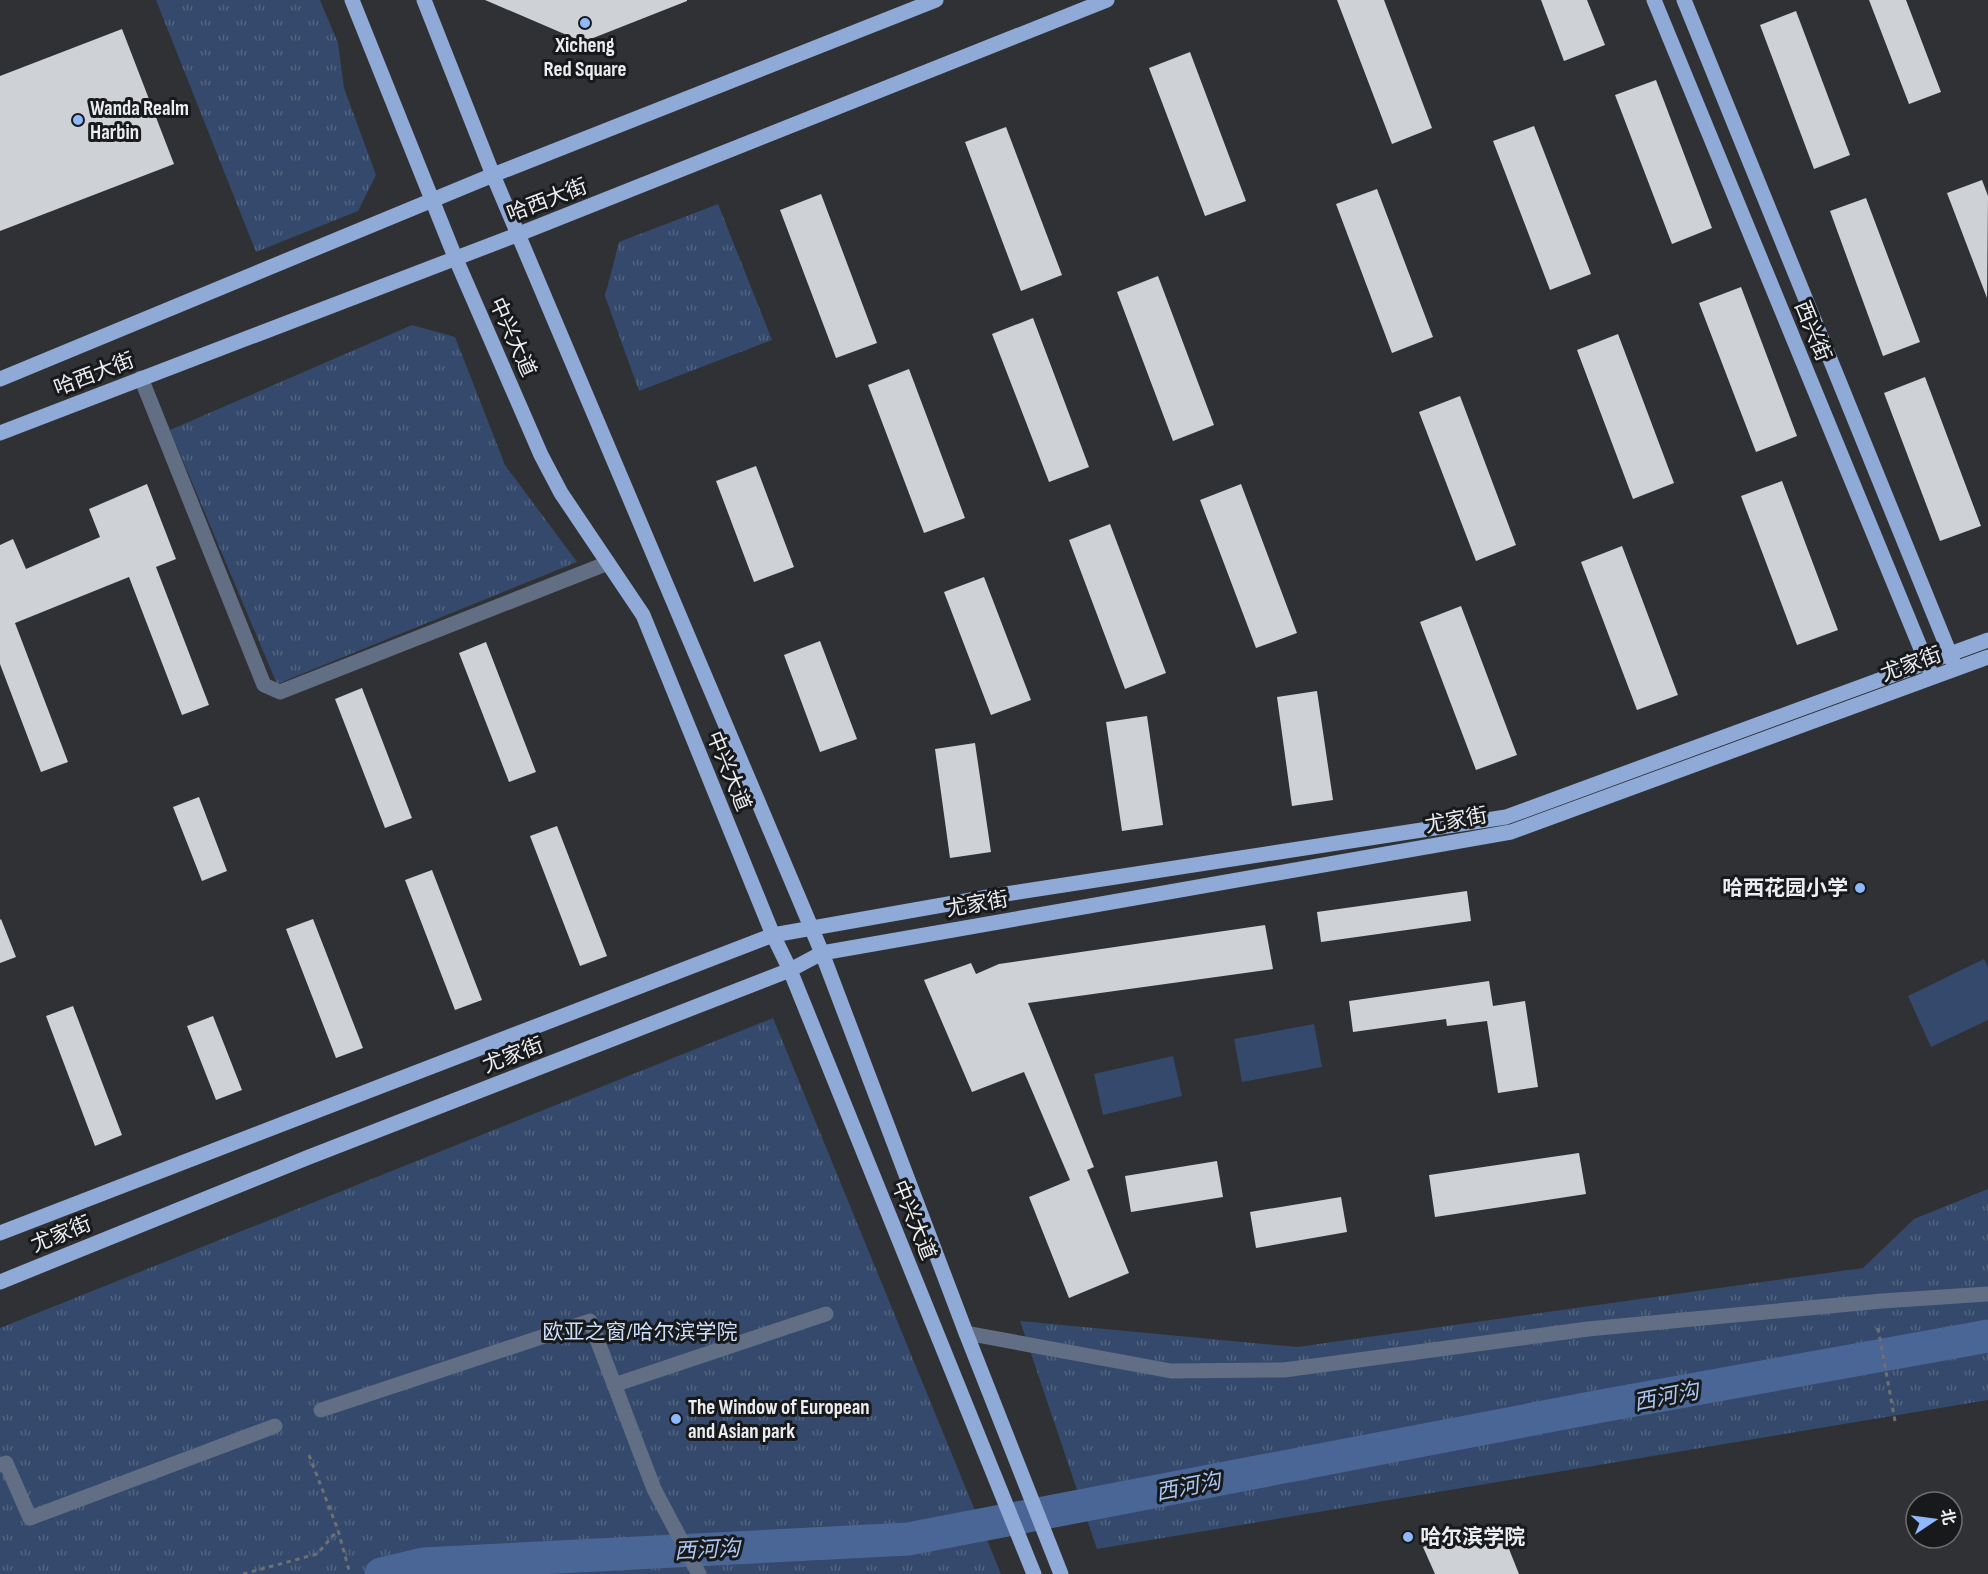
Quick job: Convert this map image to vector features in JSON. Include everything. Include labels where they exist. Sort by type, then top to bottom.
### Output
[{"type":"main road","name":"中兴大道","points":[[352,0],[455,257],[542,454],[561,492],[643,615],[773,935],[790,970],[1034,1574]]},
{"type":"main road","name":"中兴大道","points":[[424,0],[493,175],[822,952],[966,1333],[1061,1574]]},
{"type":"main road","name":"哈西大街","points":[[0,433],[519,234],[1107,0]]},
{"type":"main road","name":"西兴街","points":[[1654,0],[1933,678]]},
{"type":"main road","name":"西兴街","points":[[1684,0],[1953,662]]},
{"type":"main road","name":"哈西大街","points":[[0,379],[493,175],[934,1]]},
{"type":"main road","name":"尤家街","points":[[0,1282],[309,1156],[790,970],[822,952],[1511,832],[1933,678],[1988,640]]},
{"type":"main road","name":"尤家街","points":[[0,1233],[773,935],[999,895],[1506,817],[1927,663],[1988,657]]},
{"type":"lane","points":[[141,378],[264,685],[280,692],[608,562]]},
{"type":"lane","points":[[966,1333],[1171,1371],[1284,1370],[1588,1329],[1882,1301],[1988,1294]]},
{"type":"lane","points":[[614,1385],[826,1314]]},
{"type":"lane","points":[[321,1410],[590,1321],[654,1489],[699,1574]]},
{"type":"lane","points":[[0,1465],[6,1463],[30,1518],[275,1426]]},
{"type":"path","points":[[1878,1329],[1895,1421]]},
{"type":"path","points":[[309,1455],[338,1530],[350,1574]]},
{"type":"path","points":[[243,1574],[317,1554],[338,1530]]},
{"type":"green space","points":[[156,0],[320,0],[338,43],[344,88],[376,175],[358,211],[256,252]]},
{"type":"green space","points":[[718,204],[772,340],[639,391],[605,296],[619,242]]},
{"type":"green space","points":[[412,325],[455,337],[505,465],[577,562],[277,684],[170,430]]},
{"type":"green space","points":[[1984,959],[1988,967],[1988,1020],[1931,1047],[1908,996]]},
{"type":"green space","name":"欧亚之窗/哈尔滨学院","points":[[773,1018],[1001,1574],[0,1574],[0,1328]]},
{"type":"green space","points":[[1314,1024],[1322,1067],[1242,1082],[1234,1039]]},
{"type":"green space","points":[[1173,1056],[1182,1096],[1103,1115],[1094,1074]]},
{"type":"green space","points":[[1988,1189],[1988,1400],[1097,1549],[1020,1321],[1297,1347],[1863,1268],[1914,1219]]},
{"type":"building","name":"Xicheng Red Square","points":[[485,0],[687,0],[687,1],[583,42]]},
{"type":"building","points":[[1337,0],[1384,0],[1432,128],[1392,144]]},
{"type":"building","points":[[1541,0],[1587,0],[1605,45],[1564,61]]},
{"type":"building","points":[[1869,0],[1906,0],[1941,92],[1909,104]]},
{"type":"building","points":[[1796,11],[1850,155],[1814,169],[1760,25]]},
{"type":"building","name":"Wanda Realm Harbin","points":[[122,29],[174,164],[0,231],[0,76]]},
{"type":"building","points":[[1190,52],[1246,201],[1205,216],[1149,68]]},
{"type":"building","points":[[1656,80],[1712,228],[1672,244],[1615,95]]},
{"type":"building","points":[[1534,126],[1591,274],[1550,290],[1493,141]]},
{"type":"building","points":[[1006,127],[1062,275],[1021,291],[965,142]]},
{"type":"building","points":[[1982,180],[1988,196],[1987,298],[1947,193]]},
{"type":"building","points":[[1377,189],[1433,337],[1392,353],[1336,204]]},
{"type":"building","points":[[821,194],[877,343],[836,358],[780,210]]},
{"type":"building","points":[[1866,198],[1920,342],[1883,356],[1830,211]]},
{"type":"building","points":[[1158,276],[1214,425],[1173,441],[1117,292]]},
{"type":"building","points":[[1741,287],[1797,436],[1756,452],[1699,303]]},
{"type":"building","points":[[1033,318],[1089,467],[1049,482],[992,334]]},
{"type":"building","points":[[1618,334],[1674,483],[1633,499],[1577,350]]},
{"type":"building","points":[[909,369],[965,518],[924,533],[868,385]]},
{"type":"building","points":[[1925,377],[1981,526],[1940,541],[1884,393]]},
{"type":"building","points":[[1460,396],[1516,545],[1476,561],[1419,412]]},
{"type":"building","points":[[756,466],[794,567],[754,582],[716,481]]},
{"type":"building","points":[[1782,481],[1838,630],[1797,645],[1741,496]]},
{"type":"building","points":[[147,484],[176,559],[156,567],[209,705],[182,715],[129,577],[15,623],[68,762],[41,772],[0,664],[0,545],[13,539],[26,569],[100,537],[89,509]]},
{"type":"building","points":[[1241,484],[1297,633],[1256,648],[1200,500]]},
{"type":"building","points":[[1110,524],[1166,673],[1125,689],[1069,540]]},
{"type":"building","points":[[1622,546],[1678,695],[1637,710],[1581,562]]},
{"type":"building","points":[[984,577],[1031,700],[991,715],[944,592]]},
{"type":"building","points":[[1461,606],[1517,755],[1476,770],[1420,622]]},
{"type":"building","points":[[820,641],[857,739],[820,752],[784,655]]},
{"type":"building","points":[[486,642],[536,772],[509,782],[459,653]]},
{"type":"building","points":[[362,688],[412,818],[385,828],[335,699]]},
{"type":"building","points":[[1317,691],[1333,800],[1292,806],[1277,697]]},
{"type":"building","points":[[1147,716],[1163,825],[1122,831],[1106,722]]},
{"type":"building","points":[[975,743],[991,852],[950,858],[935,749]]},
{"type":"building","points":[[199,797],[227,871],[202,881],[173,807]]},
{"type":"building","points":[[557,826],[607,956],[580,966],[530,836]]},
{"type":"building","points":[[432,870],[482,1000],[455,1010],[405,880]]},
{"type":"building","points":[[1467,891],[1471,921],[1321,942],[1317,912]]},
{"type":"building","points":[[313,919],[363,1048],[336,1058],[286,929]]},
{"type":"building","points":[[0,920],[16,957],[0,963]]},
{"type":"building","points":[[1265,925],[1273,969],[1028,1003],[1094,1167],[1087,1170],[1129,1273],[1069,1298],[1029,1197],[1070,1180],[1024,1072],[972,1092],[924,980],[971,963],[976,974],[999,964]]},
{"type":"building","points":[[1489,981],[1493,1006],[1525,1001],[1538,1087],[1498,1093],[1487,1021],[1447,1026],[1446,1019],[1353,1032],[1349,1001]]},
{"type":"building","points":[[73,1006],[122,1135],[95,1146],[46,1016]]},
{"type":"building","points":[[213,1016],[242,1090],[216,1100],[187,1026]]},
{"type":"building","points":[[1579,1153],[1586,1194],[1435,1217],[1429,1175]]},
{"type":"building","points":[[1217,1161],[1223,1197],[1131,1212],[1125,1176]]},
{"type":"building","points":[[1341,1197],[1347,1232],[1256,1248],[1250,1212]]},
{"type":"building","points":[[1503,1534],[1519,1574],[1435,1574],[1423,1547],[1444,1538]]},
{"type":"waterway","name":"西河沟","points":[[381,1574],[423,1564],[908,1539],[1596,1407],[1988,1336]]},
{"type":"place","name":"Xicheng Red Square","points":[[585,23]]},
{"type":"place","name":"Wanda Realm Harbin","points":[[78,120]]},
{"type":"place","name":"哈西花园小学","points":[[1860,888]]},
{"type":"place","name":"The Window of European and Asian park","points":[[676,1419]]},
{"type":"place","name":"哈尔滨学院","points":[[1408,1537]]}]
